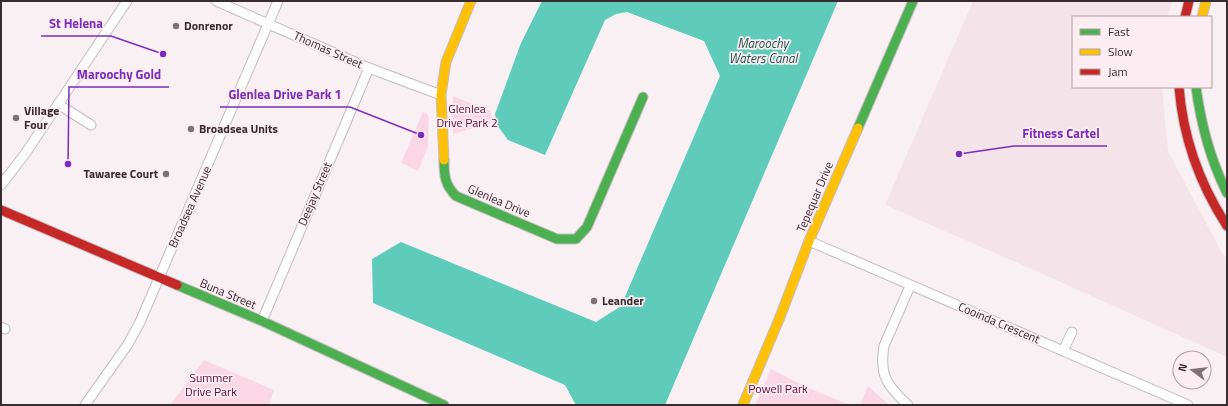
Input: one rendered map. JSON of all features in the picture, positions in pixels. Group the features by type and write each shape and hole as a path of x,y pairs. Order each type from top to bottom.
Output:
{"street":[{"path":"1,185 24,154 127,1"},
{"name":"Thomas Street","path":"216,1 369,68 441,95"},
{"name":"Broadsea Avenue","path":"86,405 128,344 140,322 270,24 278,1"},
{"name":"Glenlea Drive","path":"471,1 446,62 441,95 444,172 448,188 456,196 557,239 576,239 587,227 643,97"},
{"name":"Tepequar Drive","path":"743,405 780,317 809,241 913,1"},
{"path":"1185,16 1189,1"},
{"path":"1202,16 1206,1"},
{"name":"Deejay Street","path":"262,321 369,68"},
{"path":"1179,88 1185,131 1195,164 1213,204 1227,226"},
{"path":"1196,88 1204,137 1215,169 1227,193"},
{"path":"58,104 90,125"},
{"name":"Buna Street","path":"1,210 262,321 444,405"},
{"name":"Cooinda Crescent","path":"809,241 1188,405"},
{"path":"908,405 887,382 882,368 882,357 884,346 910,286"},
{"path":"1063,351 1072,332"}],"shaded area":[{"path":"973,1 1173,1 1167,16 1072,16 1072,88 1162,88 1168,151 1222,253 1227,258 1227,357 885,205"}],"green space":[{"name":"Glenlea Drive Park 2","path":"453,96 490,111 494,122 453,134"},
{"path":"423,112 426,113 429,118 428,147 418,171 401,163"},
{"name":"Summer Drive Park","path":"204,360 274,390 269,405 170,405"},
{"name":"Powell Park","path":"771,369 806,387 850,405 755,405"},
{"path":"868,386 889,405 860,405"}],"water":[{"name":"Maroochy Waters Canal","path":"542,1 838,1 665,405 576,405 565,385 373,303 372,259 401,242 596,322 621,306 720,76 704,41 627,12 616,14 605,20 545,155 508,140 497,125 495,114 521,43"}],"traffic: fast":[{"path":"858,128 913,1"},
{"path":"1196,88 1207,142 1227,193"},
{"path":"444,160 444,171 447,184 456,196 557,239 576,239 587,227 643,97"},
{"path":"177,285 262,321 444,405"}],"traffic: slow":[{"path":"444,160 441,95 446,62 471,1"},
{"path":"1202,16 1206,1"},
{"path":"743,405 780,317 809,241 858,128"}],"traffic: jam":[{"path":"1185,16 1189,1"},
{"path":"1179,88 1184,124 1194,160 1208,193 1227,226"},
{"path":"1,210 177,285"}],"place":[{"name":"Donrenor","path":"176,26"},
{"name":"St Helena","path":"163,54"},
{"name":"Village Four","path":"16,118"},
{"name":"Broadsea Units","path":"191,129"},
{"name":"Glenlea Drive Park 1","path":"421,135"},
{"name":"Fitness Cartel","path":"959,154"},
{"name":"Maroochy Gold","path":"68,164"},
{"name":"Tawaree Court","path":"166,174"},
{"name":"Leander","path":"594,301"}]}
